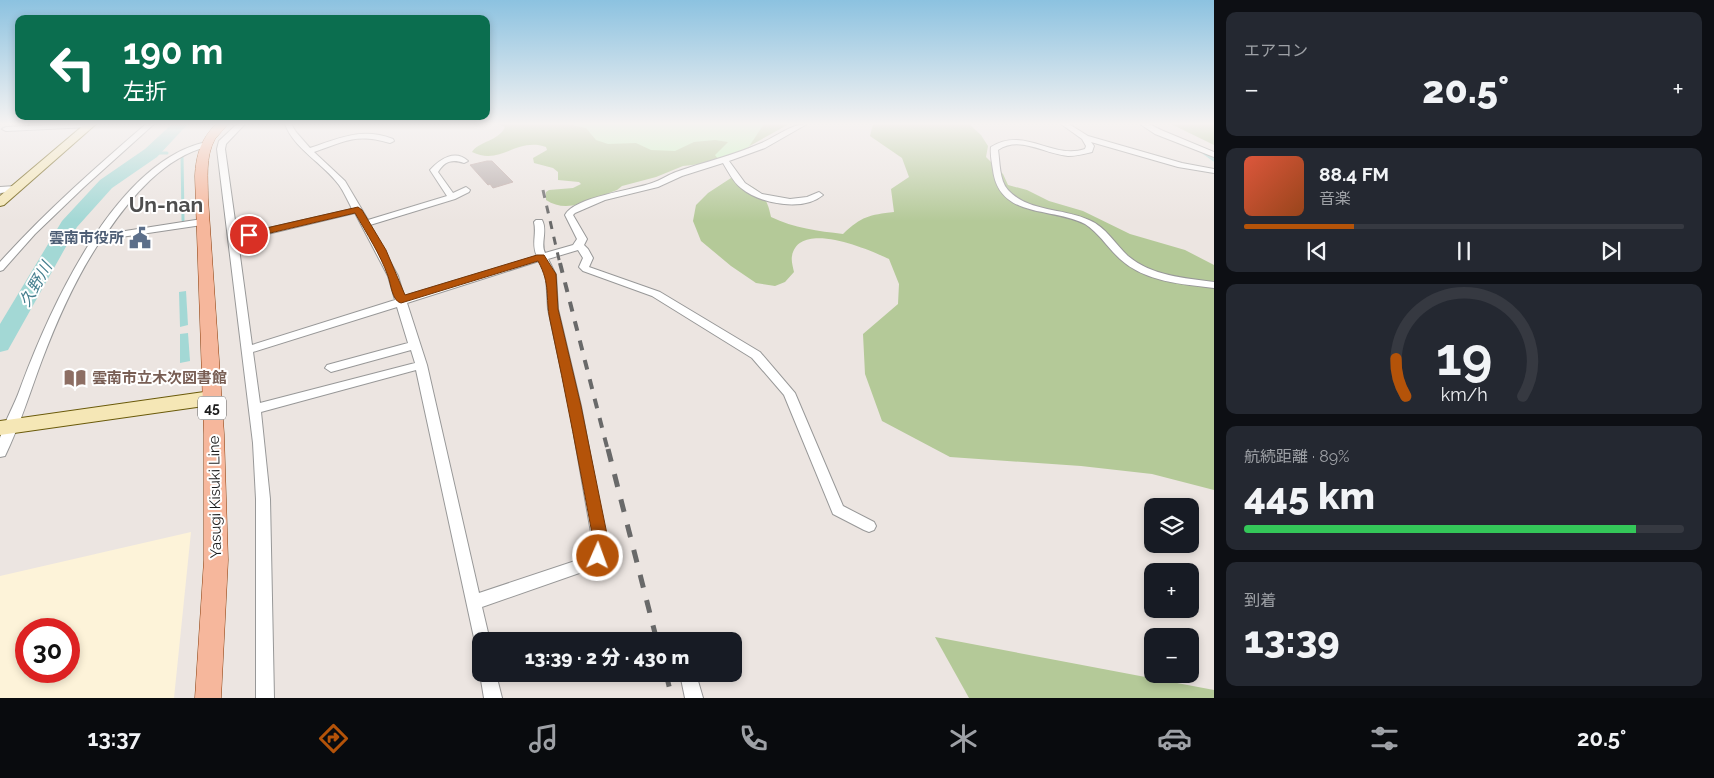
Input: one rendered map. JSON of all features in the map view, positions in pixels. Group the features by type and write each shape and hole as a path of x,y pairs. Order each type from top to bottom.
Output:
{"main road":[{"name":"Yasugi Kisuki Line","path":"203,157 202,222 214,434 216,560 208,698"}],"street":[{"path":"0,202 52,157"},
{"path":"0,268 32,232 113,157"},
{"path":"0,452 5,428 61,305 97,238 119,209 154,172 173,157"},
{"path":"222,157 256,409 263,499 265,698"},
{"path":"315,157 342,184 366,223 393,276 402,301 421,365 480,632"},
{"path":"452,197 434,170 453,157 458,157 464,161"},
{"path":"247,350 579,246 582,239 569,215 571,211 602,198 655,185 679,174 733,157"},
{"path":"995,157 1001,187 1007,194 1031,206 1092,225 1108,239 1124,258 1143,269 1170,278 1214,285"},
{"path":"1151,157 1181,165 1214,171"},
{"path":"724,160 746,188 772,200 799,202 819,195"},
{"path":"0,190 15,189"},
{"path":"366,223 452,197 466,190"},
{"path":"233,239 358,210"},
{"path":"97,238 202,222"},
{"path":"474,602 588,563 594,560 601,550 575,406 553,309 550,274 541,258 538,245 541,230 539,222"},
{"path":"579,246 585,251 588,258 585,265 586,270 656,294 756,355 789,394 838,510 870,526"},
{"path":"331,368 415,345"},
{"path":"256,409 421,365"},
{"path":"5,428 211,398"},
{"path":"490,682 493,698"},
{"path":"690,682 694,698"}],"shaded area":[{"path":"191,532 174,698 0,698 0,576"}],"green space":[{"path":"725,157 701,164 683,166 656,177 622,186 591,201 572,206 554,204 546,200 546,192 549,190 573,188 581,184 579,182 558,180 558,172 553,168 534,163 533,158"},
{"path":"900,157 986,157 1003,174 1008,185 1027,190 1049,201 1083,211 1130,234 1185,250 1214,265 1214,490 1152,474 1081,466 950,457 882,421 865,374 863,334 898,304 899,284 889,259 852,244 836,240 821,238 807,240 797,245 792,256 794,272 785,282 775,286 756,283 731,266 701,241 693,221 696,205 708,193 731,178 758,190 766,201 771,217 806,229 843,234 855,223 866,217 894,212 891,189 909,177"},
{"path":"935,637 1144,677 1144,683 1177,683 1214,690 1214,698 969,698"}],"water":[{"path":"186,291 188,325 180,327 179,292"},
{"path":"188,333 190,361 180,363 180,334"}],"building":[{"path":"492,161 513,182 493,188 490,184 488,185 470,165"}],"waterway":[{"name":"久野川","path":"0,344 69,225 106,184 146,157"},
{"path":"182,157 183,220"},
{"path":"1209,157 1214,160"}],"railway":[{"path":"543,190 560,264"},
{"path":"560,263 608,451"},
{"path":"608,449 655,632"},
{"path":"668,682 672,698"}],"place":[{"name":"雲南市役所","path":"140,238"},
{"name":"雲南市立木次図書館","path":"75,378"}],"district":[{"name":"Un-nan","path":"166,205"}],"route":[{"path":"249,235 358,210 381,250 401,300 541,258 550,274 552,284 553,309 575,406 601,544 598,556"}]}
